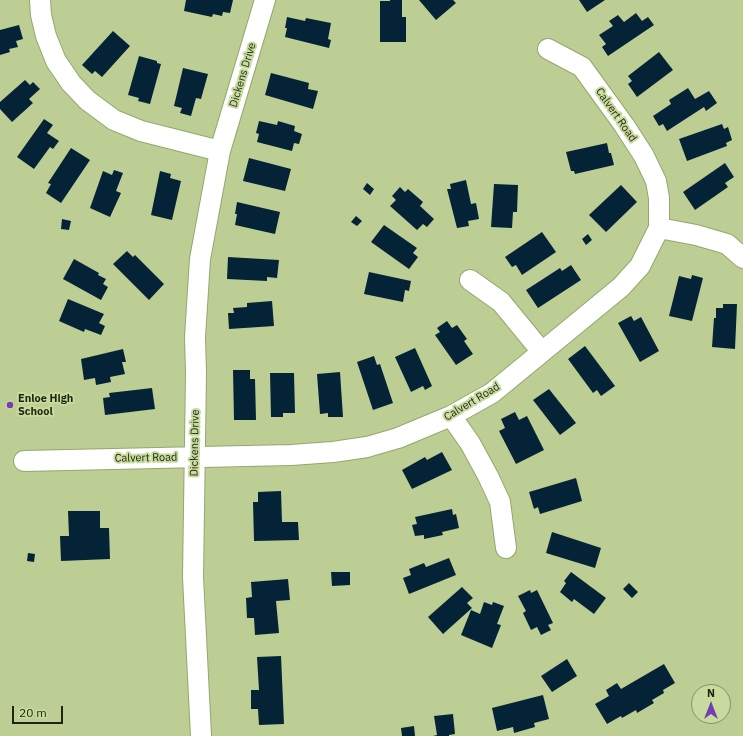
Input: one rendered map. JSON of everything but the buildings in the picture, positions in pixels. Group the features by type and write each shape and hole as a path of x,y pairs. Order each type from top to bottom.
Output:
{"street":[{"path":"40,0 41,15 46,36 56,61 71,83 86,100 114,120 142,131 220,151"},
{"name":"Dickens Drive","path":"201,736 192,577 196,373 195,337 200,259 220,151 265,0"},
{"name":"Calvert Road","path":"24,461 333,452 367,447 398,438 451,416 492,393 621,287 640,266 659,228 659,198 656,181 644,156 624,125 582,67 548,49"},
{"path":"659,228 696,235 728,244 743,258"},
{"path":"470,280 501,302 542,352"},
{"path":"451,416 470,443 500,502 506,548"}],"place":[{"name":"Enloe High School","path":"10,405"}]}
